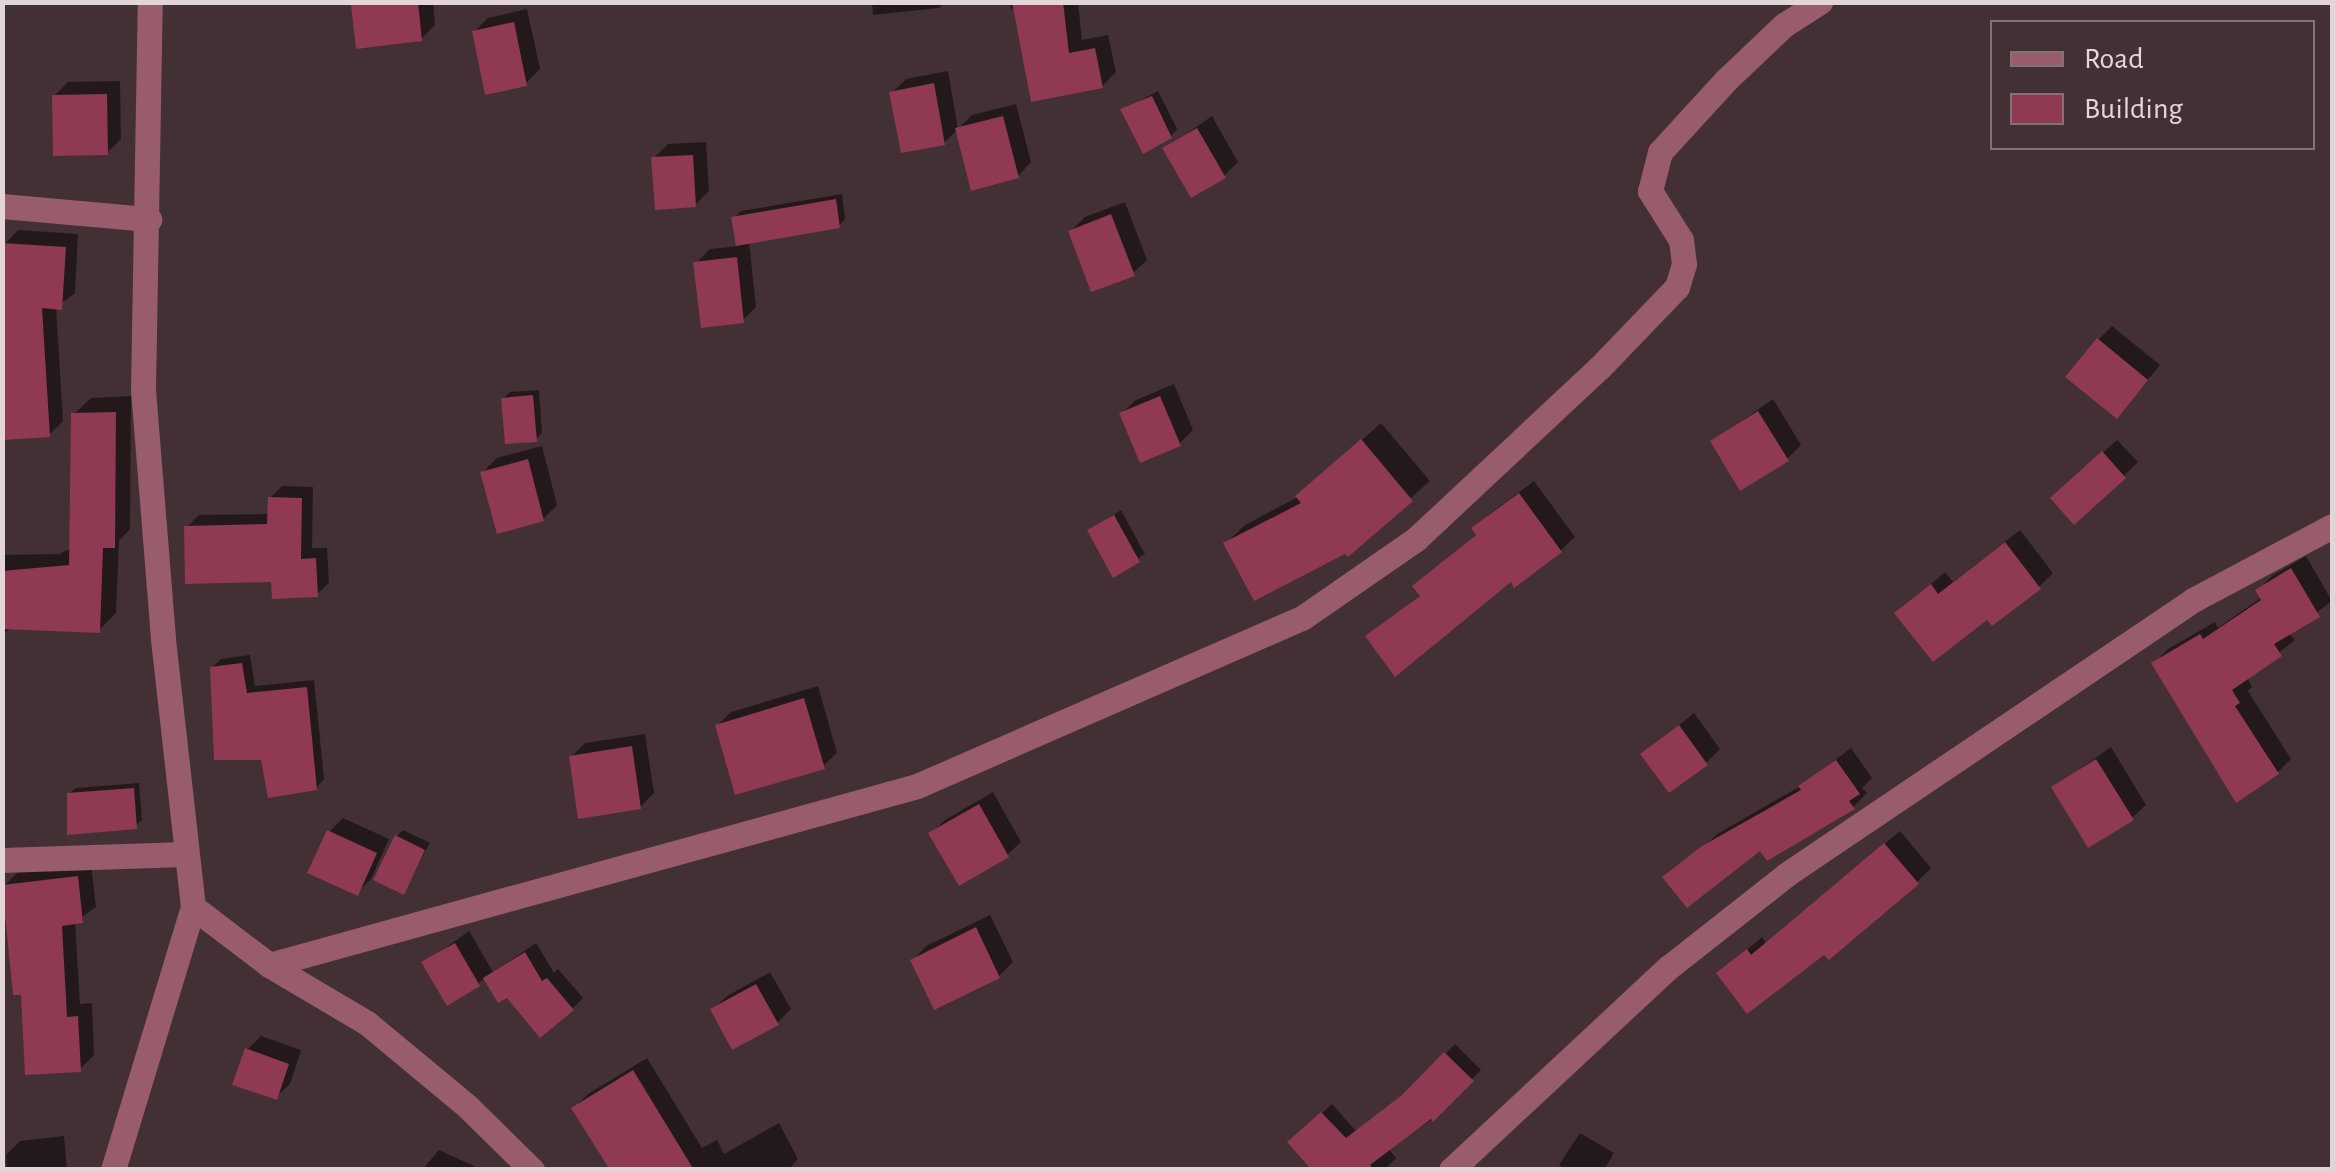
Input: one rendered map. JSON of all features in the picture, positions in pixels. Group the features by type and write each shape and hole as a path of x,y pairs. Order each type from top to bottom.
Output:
{"street":[{"path":"112,1170 194,907 185,854 143,390 150,2"},
{"path":"269,965 917,786 1302,618 1416,538 1600,367 1676,287 1684,264 1681,240 1650,190 1660,152 1769,39 1820,2"},
{"path":"2,206 148,219"},
{"path":"1451,1170 1669,968 1787,874 2193,600 2332,526"},
{"path":"2,860 185,854"},
{"path":"194,907 269,965 367,1023 468,1107 532,1170"}],"building":[{"path":"418,2 422,41 356,49 351,5"},
{"path":"1012,2 1063,2 1069,53 1095,48 1103,88 1031,102"},
{"path":"514,22 527,86 485,95 472,31"},
{"path":"934,83 945,145 901,153 889,92"},
{"path":"107,94 108,155 53,156 52,95"},
{"path":"1152,96 1172,138 1143,154 1120,109"},
{"path":"1003,116 1019,178 971,191 955,128"},
{"path":"1197,128 1226,178 1191,198 1162,148"},
{"path":"693,155 696,207 655,210 651,157"},
{"path":"836,199 840,228 736,246 731,217"},
{"path":"1111,214 1135,276 1091,292 1068,231"},
{"path":"2,243 66,247 62,310 42,308 50,437 2,440"},
{"path":"737,257 744,323 701,328 693,262"},
{"path":"2097,338 2148,380 2117,419 2065,377"},
{"path":"533,395 537,442 505,444 501,398"},
{"path":"1160,396 1181,446 1140,463 1119,413"},
{"path":"1758,411 1789,461 1740,491 1710,441"},
{"path":"116,412 115,548 103,548 100,633 2,629 2,571 69,565 71,413"},
{"path":"1361,439 1413,501 1348,557 1345,554 1254,601 1223,543 1301,503 1295,496"},
{"path":"2102,451 2126,478 2074,525 2050,498"},
{"path":"528,459 544,521 497,534 480,472"},
{"path":"1519,493 1562,552 1514,588 1511,582 1395,677 1365,636 1420,596 1412,586 1476,535 1471,528"},
{"path":"268,497 302,498 301,559 316,558 318,597 272,599 271,582 185,584 184,526 267,524"},
{"path":"1114,515 1140,562 1113,578 1087,530"},
{"path":"2005,542 2041,589 1992,626 1987,620 1933,662 1894,613 1931,584 1938,594"},
{"path":"2291,568 2320,617 2274,644 2282,656 2232,690 2240,703 2235,706 2279,774 2236,803 2151,663 2200,634 2203,639 2261,600 2255,590"},
{"path":"242,663 247,693 307,687 317,790 268,798 261,760 214,760 210,667"},
{"path":"804,698 825,769 735,795 715,725"},
{"path":"1679,725 1708,765 1669,793 1640,754"},
{"path":"632,746 641,809 578,819 569,756"},
{"path":"2096,759 2134,820 2088,848 2051,787"},
{"path":"1836,760 1860,794 1849,801 1855,809 1767,861 1760,851 1687,908 1662,877 1702,846 1801,790 1798,786"},
{"path":"134,788 137,829 67,835 67,793"},
{"path":"979,804 1009,857 959,886 928,833"},
{"path":"327,830 377,853 358,896 307,873"},
{"path":"395,835 425,850 404,895 373,880"},
{"path":"1884,843 1919,884 1829,960 1824,955 1747,1014 1716,973 1747,949 1751,955"},
{"path":"78,876 83,923 62,926 67,1017 78,1016 81,1072 25,1075 21,995 13,995 2,885"},
{"path":"976,927 1000,978 934,1010 910,960"},
{"path":"455,943 480,986 447,1006 421,962"},
{"path":"525,952 542,981 547,978 574,1010 540,1038 507,998 498,1003 483,978"},
{"path":"756,984 779,1025 732,1050 710,1009"},
{"path":"245,1048 289,1064 277,1100 232,1085"},
{"path":"1444,1052 1474,1081 1433,1122 1431,1119 1370,1165 1374,1170 1306,1170 1309,1167 1287,1142 1321,1112 1346,1138 1402,1095"},
{"path":"633,1070 694,1170 610,1170 571,1108"}]}
